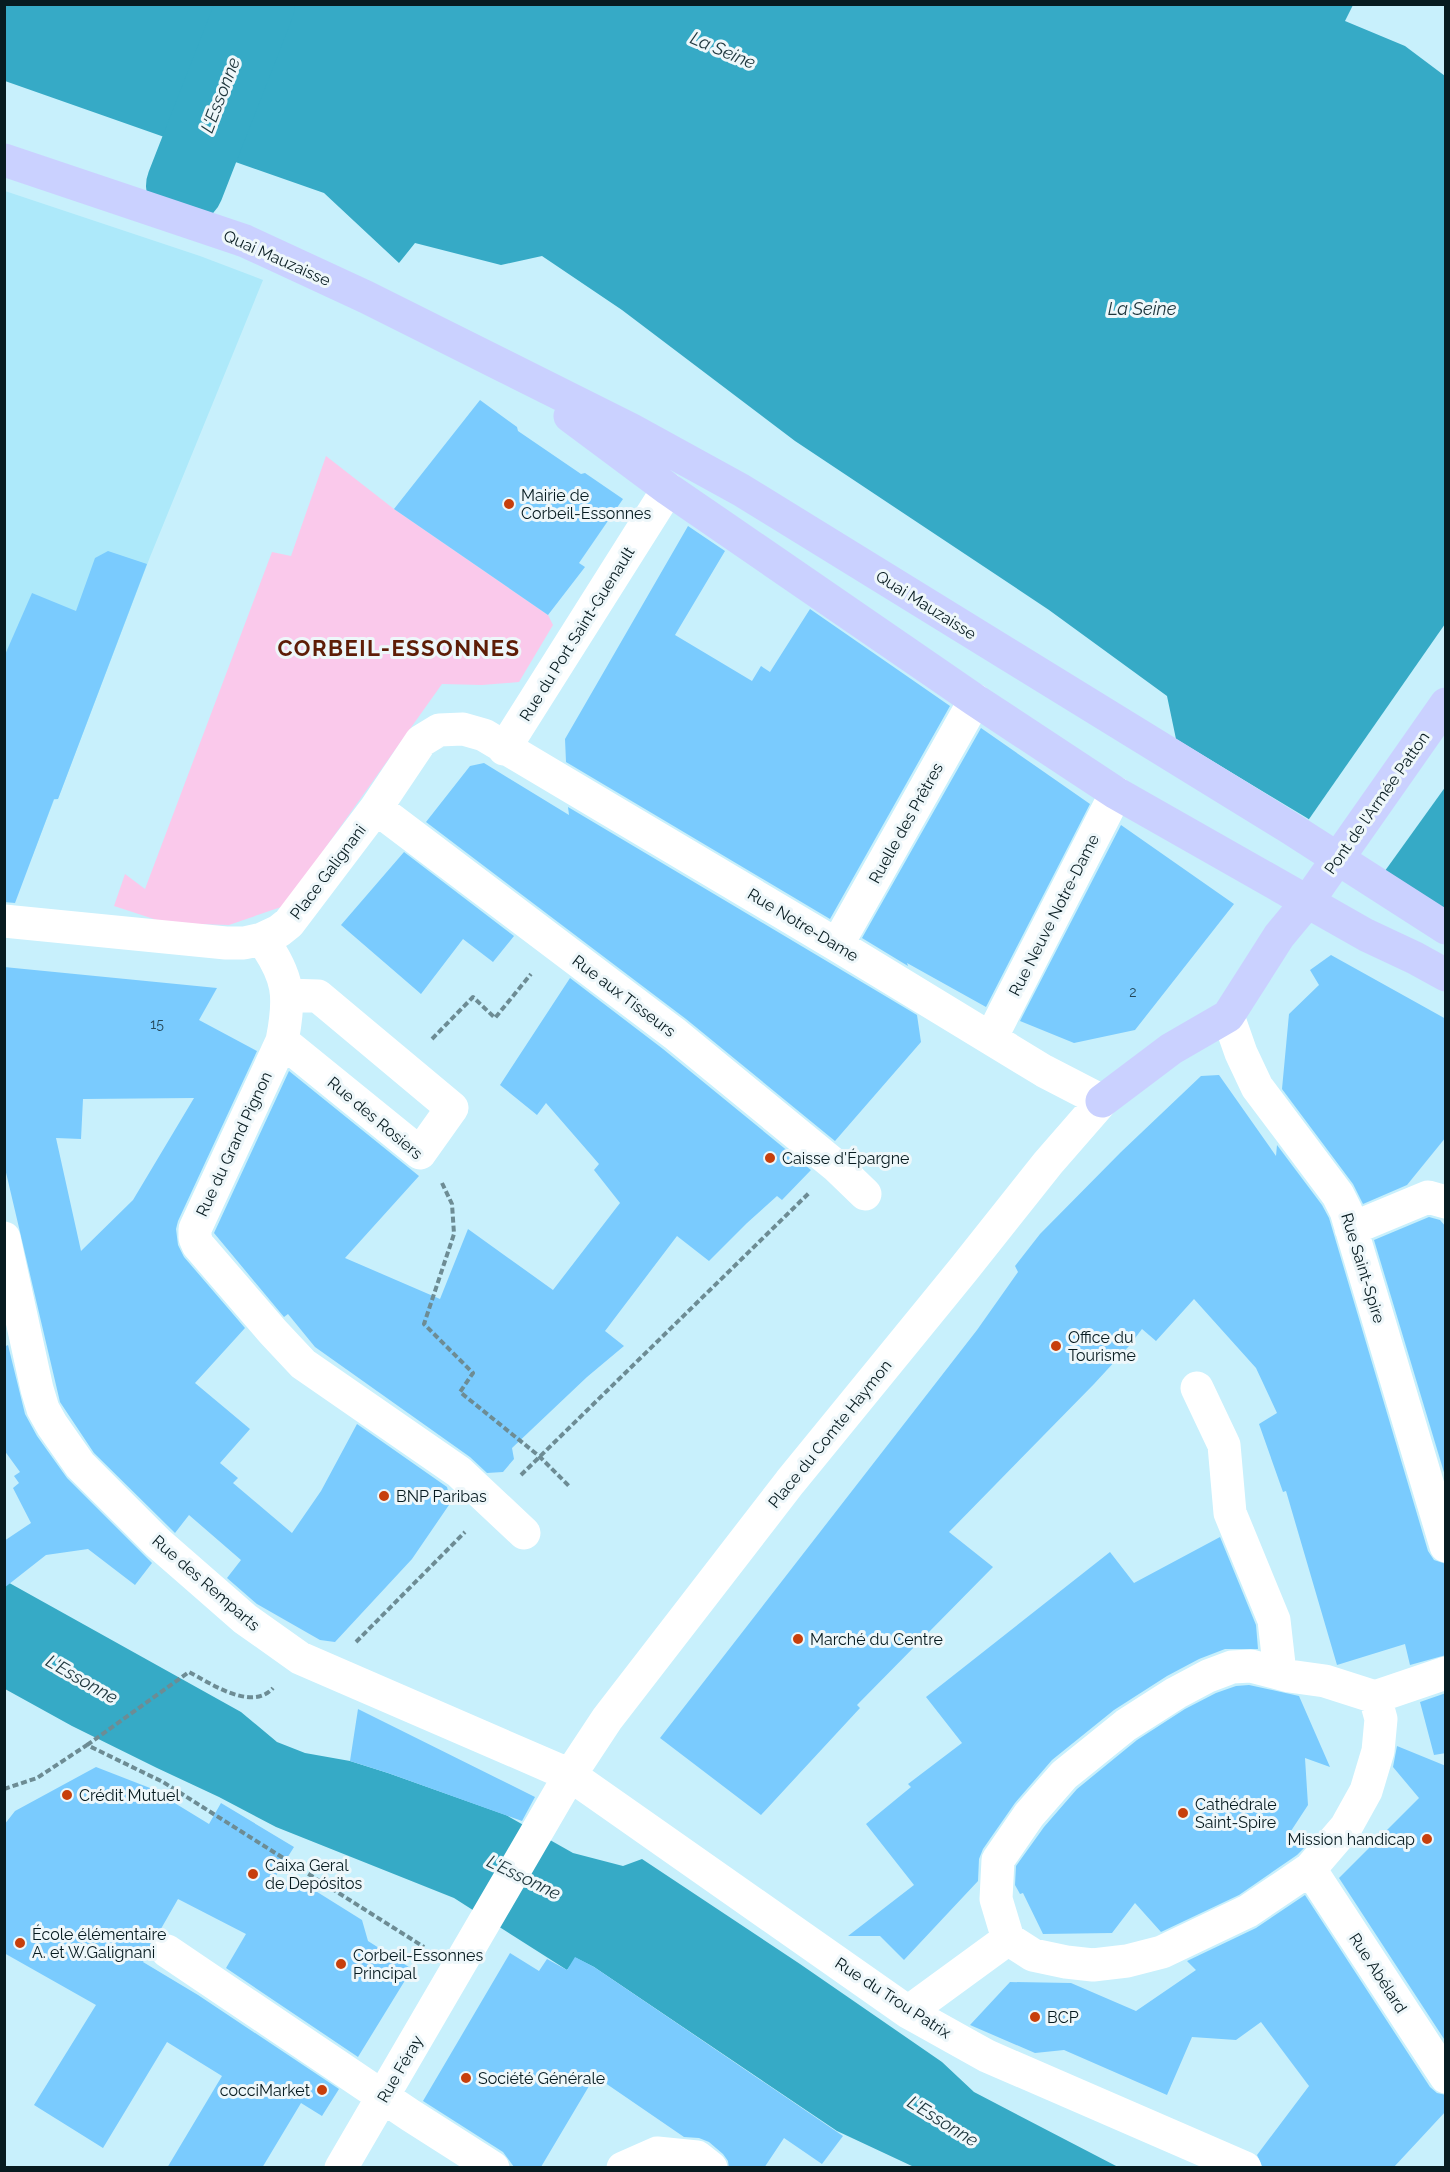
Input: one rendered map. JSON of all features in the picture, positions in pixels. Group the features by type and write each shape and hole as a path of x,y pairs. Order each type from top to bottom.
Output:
{"main road":[{"name":"Quai Mauzaisse","path":"4,160 245,241 366,297 630,429 741,490 1290,828 1446,928"},
{"name":"Quai Mauzaisse","path":"506,368 669,489 975,700 1116,793 1366,935 1446,975"},
{"name":"Pont de l'Armée Patton","path":"1228,1016 1279,936 1308,901 1446,704"},
{"path":"1102,1101 1172,1049 1228,1016"}],"street":[{"name":"Rue du Port Saint-Guenault","path":"504,749 669,489"},
{"name":"Ruelle des Prêtres","path":"837,945 975,700"},
{"name":"Place Galignani","path":"4,921 226,943 244,943 262,939 279,932 294,916 376,808 421,741 439,730 463,729 484,735 504,749"},
{"name":"Rue Notre-Dame","path":"504,749 837,945 1044,1071 1102,1101"},
{"name":"Rue Neuve Notre-Dame","path":"991,1038 1116,793"},
{"name":"Rue aux Tisseurs","path":"376,808 675,1034 836,1166 866,1194"},
{"name":"Rue du Grand Pignon","path":"262,939 278,962 284,978 287,1017 282,1041 195,1230 198,1245 303,1364 459,1472 524,1533"},
{"path":"287,995 318,996 452,1108 420,1153"},
{"name":"Rue Saint-Spire","path":"1228,1016 1241,1053 1257,1087 1338,1195 1346,1211 1446,1546"},
{"name":"Rue des Rosiers","path":"282,1041 420,1153"},
{"name":"Place du Comte Haymon","path":"458,1969 570,1775 607,1719 784,1489 1048,1163 1102,1101"},
{"path":"1352,1229 1428,1197 1446,1202"},
{"name":"Rue des Remparts","path":"4,1238 43,1409 63,1443 80,1465 158,1543 245,1619 314,1664 570,1775"},
{"path":"1197,1388 1224,1444 1230,1512 1274,1620 1280,1673"},
{"path":"1375,1697 1381,1719 1378,1751 1366,1791 1346,1827 1310,1869 1248,1911 1162,1952 1127,1961 1093,1965 1033,1955 1008,1939 996,1899 998,1860 1029,1815 1064,1775 1126,1725 1176,1693 1208,1676 1232,1667 1251,1666 1325,1681 1375,1697 1446,1673"},
{"name":"Rue du Trou Patrix","path":"570,1775 908,2012 987,2056 1245,2168"},
{"name":"Rue Abélard","path":"1310,1869 1446,2077"},
{"path":"908,2012 1008,1939"},
{"path":"167,1951 493,2168"},
{"name":"Rue Féray","path":"341,2168 458,1969"},
{"path":"623,2168 657,2153 697,2157 711,2168"}],"path":[{"path":"404,1067 473,997 495,1018 555,944"},
{"name":"Rue des Rosiers","path":"420,1153 441,1180 452,1204 454,1234 424,1324 473,1373 460,1392 539,1456 570,1487"},
{"path":"4,1789 36,1778 87,1745 189,1672 231,1695 254,1697 269,1692 314,1664 493,1503 836,1166"},
{"path":"87,1745 163,1782 458,1969"}],"shaded area":[{"path":"5,191 200,256 263,280 150,557 58,799 54,800 32,857 5,864"},
{"path":"326,456 394,509 548,615 553,625 519,682 482,685 442,684 284,906 229,925 166,923 114,906 125,874 145,889 272,552 291,556"}],"water":[{"name":"La Seine","path":"5,5 1353,5 1345,21 1405,46 1445,76 1445,914 1307,818 1176,739 1167,696 1049,610 795,441 622,310 542,256 501,265 415,243 399,263 324,193 5,81"},
{"path":"4,1580 241,1712 277,1742 305,1753 350,1761 388,1773 506,1815 573,1853 623,1866 642,1859 942,2062 974,2092 1118,2167 914,2167 837,2131 594,1967 576,1958 567,1970 454,1898 276,1827 72,1726 5,1689"}],"pier":[{"path":"1445,624 1446,786 1382,875 1307,822"}],"building":[{"name":"Mairie de Corbeil-Essonnes","path":"480,400 517,427 518,431 581,474 585,473 623,499 579,563 585,567 548,615 394,509"},
{"path":"688,526 725,551 675,635 752,681 761,666 770,672 810,609 950,706 830,919 566,762 565,739"},
{"path":"108,551 147,564 58,799 54,799 15,903 4,902 4,657 32,593 76,611 95,558"},
{"path":"981,728 1090,804 986,1007 907,963 908,966 862,938"},
{"path":"484,763 569,815 568,807 917,1015 921,1042 835,1141 686,1019 426,822 470,766"},
{"path":"1121,825 1234,904 1135,1030 1074,1043 1020,1021"},
{"path":"404,852 514,936 493,962 463,939 421,994 341,925"},
{"path":"1331,955 1446,1019 1446,1137 1407,1185 1363,1204 1353,1184 1282,1089 1289,1014 1319,985 1310,970"},
{"path":"4,967 217,988 199,1020 257,1051 176,1229 178,1245 184,1257 245,1328 195,1383 250,1429 220,1463 238,1478 233,1483 292,1533 321,1491 357,1424 447,1487 451,1502 412,1559 335,1642 320,1640 257,1604 227,1578 241,1560 189,1515 175,1533 94,1453 60,1402 4,1164","holes":["194,1098 133,1200 81,1251 56,1138 81,1139 83,1099"]},
{"path":"570,978 663,1049 811,1170 782,1200 777,1196 709,1261 677,1236 605,1331 624,1346 587,1377 512,1448 514,1459 503,1472 487,1473 470,1457 315,1347 288,1314 284,1317 214,1233 289,1071 419,1176 345,1258 440,1299 468,1229 553,1290 620,1203 594,1170 599,1164 546,1103 537,1115 500,1085"},
{"path":"1219,1075 1276,1156 1277,1145 1322,1205 1329,1218 1428,1551 1434,1560 1446,1564 1446,1655 1410,1665 1405,1644 1337,1665 1286,1491 1283,1492 1259,1424 1277,1413 1256,1368 1194,1299 1156,1341 1142,1329 1094,1384 949,1532 993,1567 857,1705 860,1708 761,1815 660,1738 977,1330 1018,1272 1015,1266 1040,1234 1201,1076"},
{"path":"1429,1217 1440,1220 1446,1227 1446,1479 1374,1240"},
{"path":"8,1345 25,1414 37,1436 67,1478 152,1563 135,1585 88,1549 46,1555 4,1588 4,1541 31,1523 13,1488 19,1483 14,1476 20,1472 4,1450 4,1347"},
{"path":"1220,1537 1256,1625 1258,1649 1225,1649 1199,1659 1167,1676 1114,1710 1052,1760 1015,1803 983,1849 979,1859 978,1881 904,1960 880,1936 848,1936 914,1885 866,1824 911,1787 908,1784 962,1743 926,1697 1110,1552 1134,1583"},
{"name":"Cathédrale Saint-Spire","path":"1249,1685 1299,1696 1330,1767 1305,1758 1308,1805 1291,1831 1304,1848 1239,1895 1161,1932 1135,1903 1112,1933 1043,1934 1023,1893 1020,1894 1015,1885 1016,1866 1044,1827 1077,1789 1137,1740 1185,1709 1216,1693 1236,1686"},
{"path":"1446,1693 1446,1753 1434,1755 1420,1702"},
{"path":"358,1709 535,1797 522,1821 350,1761"},
{"path":"1397,1746 1446,1766 1446,2042 1339,1878 1419,1798 1393,1767"},
{"path":"96,1767 150,1788 209,1824 221,1803 294,1847 272,1882 314,1890 362,1920 368,1941 412,1969 358,2057 226,1968 246,1934 178,1899 158,1934 151,1941 149,1952 143,1962 198,1995 339,2089 322,2116 301,2103 262,2168 167,2168 222,2076 167,2042 103,2148 34,2105 96,2005 4,1953 4,1825 15,1811"},
{"path":"1305,1895 1430,2087 1437,2093 1446,2095 1446,2111 1393,2168 1263,2168 1257,2155 1309,2086 1261,2022 1236,2040 1192,2037 1167,2095 1064,2050 1035,2053 970,2025 1010,1982 1071,1983 1136,2011 1196,1970 1187,1961 1256,1928"},
{"path":"510,1953 539,1971 547,1959 567,1970 575,1957 594,1967 843,2136 822,2164 784,2138 764,2168 729,2168 728,2161 723,2154 709,2142 699,2138 684,2137 595,2076 541,2167 514,2167 503,2152 423,2101"}],"waterway":[{"name":"L'Essonne","path":"185,186 256,4"}],"place":[{"name":"Mairie de Corbeil-Essonnes","path":"509,504"},
{"name":"Caisse d'Épargne","path":"770,1158"},
{"name":"Office du Tourisme","path":"1056,1346"},
{"name":"BNP Paribas","path":"384,1496"},
{"name":"Marché du Centre","path":"798,1639"},
{"name":"Crédit Mutuel","path":"67,1795"},
{"name":"Cathédrale Saint-Spire","path":"1183,1813"},
{"name":"Mission handicap","path":"1427,1839"},
{"name":"Caixa Geral de Depósitos","path":"253,1874"},
{"name":"École élémentaire A. et W.Galignani","path":"20,1943"},
{"name":"Corbeil-Essonnes Principal","path":"341,1964"},
{"name":"BCP","path":"1035,2017"},
{"name":"Société Générale","path":"466,2078"},
{"name":"cocciMarket","path":"322,2090"}],"district":[{"name":"CORBEIL-ESSONNES","path":"399,648"}]}
